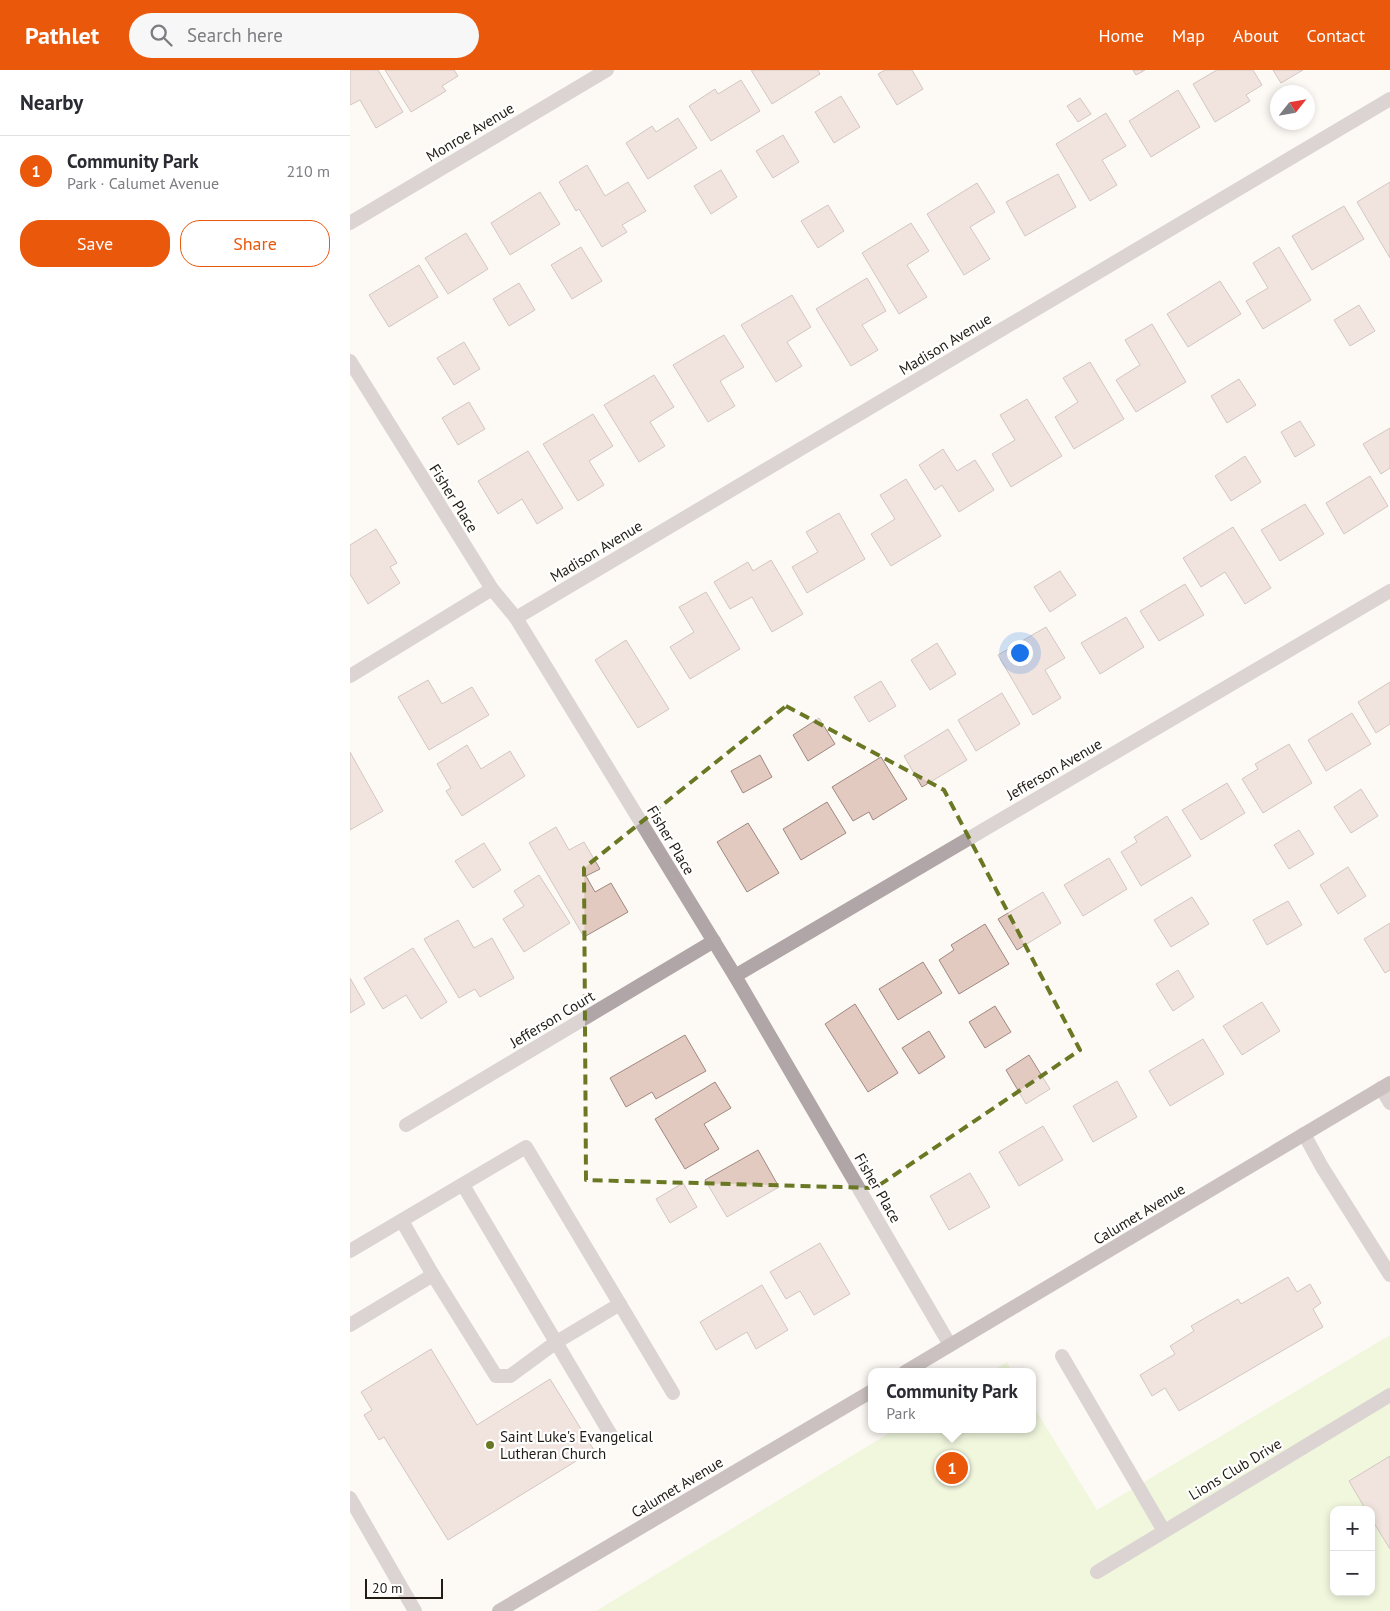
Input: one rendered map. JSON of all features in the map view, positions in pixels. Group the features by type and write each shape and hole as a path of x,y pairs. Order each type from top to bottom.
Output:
{"main road":[{"name":"Calumet Avenue","path":"911,1368 1386,1086"},
{"name":"Calumet Avenue","path":"499,1611 868,1393"}],"street":[{"name":"Monroe Avenue","path":"350,223 607,70"},
{"name":"Madison Avenue","path":"516,618 1390,99"},
{"name":"Fisher Place","path":"350,361 492,589 516,618 714,941 950,1345"},
{"path":"350,676 492,589"},
{"name":"Jefferson Avenue","path":"735,976 1390,591"},
{"name":"Jefferson Court","path":"406,1125 714,941"},
{"path":"1386,1086 1390,1103"},
{"path":"1304,1134 1322,1167 1390,1275"},
{"path":"350,1251 526,1147 673,1393"},
{"path":"462,1184 611,1435"},
{"path":"402,1221 496,1376 510,1376 555,1343 620,1304"},
{"path":"350,1325 433,1275"},
{"path":"1062,1356 1164,1531"},
{"name":"Lions Club Drive","path":"1096,1572 1390,1395"},
{"path":"350,1498 414,1611"}],"highlighted area":[{"path":"786,706 944,790 1080,1050 875,1188 586,1180 584,868"}],"green space":[{"path":"1390,1335 1390,1611 596,1611 889,1433 1036,1433 1036,1411 1097,1510"},
{"path":"1007,1362 1010,1368 997,1368"}],"building":[{"path":"350,70 378,70 403,112 376,128 360,100 350,105"},
{"path":"385,70 454,70 458,76 442,86 446,91 411,112"},
{"path":"751,70 818,70 820,74 772,104"},
{"path":"885,70 912,70 923,89 897,105 878,74"},
{"path":"1133,70 1145,70 1136,75"},
{"path":"1217,70 1253,70 1262,85 1246,95 1250,101 1215,122 1193,84"},
{"path":"1273,70 1303,70 1281,83"},
{"path":"741,80 760,111 711,141 689,106 715,89 718,94"},
{"path":"1178,90 1200,127 1151,157 1129,121"},
{"path":"841,96 860,127 834,143 815,112"},
{"path":"1080,98 1091,114 1078,122 1067,106"},
{"path":"1106,113 1126,146 1102,160 1117,185 1090,201 1056,144"},
{"path":"678,118 697,148 648,179 626,143 652,126 656,132"},
{"path":"783,135 799,162 773,178 756,151"},
{"path":"587,165 605,196 628,182 646,211 622,225 627,232 602,247 579,209 576,211 559,182"},
{"path":"721,170 737,197 711,214 694,186"},
{"path":"1058,174 1076,207 1025,236 1006,202"},
{"path":"1390,182 1390,258 1357,202"},
{"path":"977,183 995,212 970,227 990,259 964,275 927,214"},
{"path":"540,192 560,224 510,255 491,223"},
{"path":"828,205 844,231 818,248 801,221"},
{"path":"1344,206 1364,239 1312,270 1292,236"},
{"path":"911,223 929,251 907,265 927,297 899,314 862,253"},
{"path":"466,233 488,269 448,294 425,258"},
{"path":"581,247 602,281 572,299 551,265"},
{"path":"1279,247 1311,300 1263,329 1246,301 1268,288 1253,263"},
{"path":"419,265 438,297 389,327 369,295"},
{"path":"867,278 886,311 862,325 878,350 851,366 816,309"},
{"path":"1220,281 1241,314 1188,347 1167,314"},
{"path":"519,283 535,310 509,326 493,299"},
{"path":"792,295 811,327 787,342 802,366 776,382 741,325"},
{"path":"1359,305 1375,331 1350,346 1334,320"},
{"path":"1152,324 1186,382 1136,412 1116,380 1140,365 1125,340"},
{"path":"724,335 744,367 720,381 735,406 708,422 673,365"},
{"path":"464,342 480,369 454,385 437,358"},
{"path":"1090,362 1124,419 1074,449 1055,417 1078,402 1063,378"},
{"path":"654,375 674,407 650,422 665,446 639,462 604,405"},
{"path":"1239,379 1256,405 1227,423 1211,396"},
{"path":"1027,399 1062,456 1011,487 992,454 1015,440 1000,415"},
{"path":"469,402 485,429 458,445 442,418"},
{"path":"593,414 613,446 589,461 604,485 578,501 543,444"},
{"path":"1300,421 1315,445 1295,457 1281,432"},
{"path":"1390,428 1390,468 1381,474 1363,444"},
{"path":"943,449 957,471 975,460 994,490 959,512 942,485 935,490 919,465"},
{"path":"528,451 563,508 537,524 522,499 498,514 478,481"},
{"path":"1245,456 1261,482 1231,501 1215,476"},
{"path":"1370,476 1388,506 1344,534 1326,503"},
{"path":"906,479 941,536 891,566 871,534 895,519 880,495"},
{"path":"1305,504 1324,534 1280,561 1261,530"},
{"path":"839,513 865,559 807,593 792,567 818,552 806,532"},
{"path":"1233,527 1271,588 1245,604 1225,572 1201,587 1183,558"},
{"path":"376,529 397,563 390,567 400,583 368,604 350,574 350,545"},
{"path":"771,560 803,614 772,632 752,597 730,609 714,582 748,562 753,571"},
{"path":"1060,571 1076,595 1050,612 1034,587"},
{"path":"1185,584 1204,615 1159,641 1140,611"},
{"path":"706,592 740,649 690,679 670,647 694,632 679,607"},
{"path":"1126,617 1144,647 1100,674 1081,643"},
{"path":"1046,627 1065,658 1045,670 1061,698 1033,715 998,655"},
{"path":"626,640 669,709 638,728 595,660"},
{"path":"937,643 956,674 930,690 911,660"},
{"path":"428,680 442,704 472,687 489,715 429,750 398,697"},
{"path":"881,681 896,706 869,722 854,697"},
{"path":"1390,682 1390,724 1376,733 1358,702"},
{"path":"1002,693 1020,724 976,751 958,720"},
{"path":"1352,713 1371,744 1326,771 1308,740"},
{"path":"819,718 835,744 808,761 793,735"},
{"path":"948,729 967,760 922,787 904,756"},
{"path":"1289,744 1312,783 1263,813 1242,779 1258,769 1255,764"},
{"path":"467,745 481,769 510,751 525,776 462,816 446,791 451,788 437,764"},
{"path":"350,752 383,811 350,830"},
{"path":"760,755 772,777 743,793 731,771"},
{"path":"881,757 907,799 873,820 869,812 853,821 832,787"},
{"path":"1227,783 1245,813 1201,840 1182,810"},
{"path":"1361,789 1378,816 1351,833 1334,807"},
{"path":"827,802 846,833 801,860 783,829"},
{"path":"1167,816 1191,856 1141,886 1121,852 1137,842 1134,837"},
{"path":"748,823 779,873 747,892 717,842"},
{"path":"556,827 569,850 584,842 600,869 586,876 595,892 611,883 628,912 584,937 529,843"},
{"path":"1299,830 1314,854 1289,869 1274,845"},
{"path":"484,843 501,870 473,888 455,861"},
{"path":"1109,858 1127,889 1083,916 1064,885"},
{"path":"1348,867 1366,896 1338,914 1320,885"},
{"path":"539,875 570,923 524,952 503,919 524,906 514,891"},
{"path":"1043,892 1061,923 1017,950 998,919"},
{"path":"1192,897 1209,924 1171,947 1154,920"},
{"path":"1288,901 1302,925 1267,945 1253,920"},
{"path":"458,920 474,948 492,938 514,978 480,997 475,989 459,998 424,939"},
{"path":"1390,923 1390,970 1385,973 1364,939"},
{"path":"985,924 1009,964 959,994 939,960 954,950 951,945"},
{"path":"413,948 447,1002 421,1019 406,995 383,1009 364,978"},
{"path":"923,962 942,993 898,1020 879,989"},
{"path":"1178,970 1194,997 1173,1011 1156,984"},
{"path":"350,978 365,1004 350,1013"},
{"path":"1262,1002 1280,1031 1242,1055 1223,1026"},
{"path":"855,1004 898,1073 868,1092 825,1024"},
{"path":"995,1006 1011,1032 985,1048 969,1022"},
{"path":"929,1031 945,1057 919,1074 902,1048"},
{"path":"685,1035 706,1071 656,1099 652,1092 626,1107 610,1078"},
{"path":"1203,1039 1224,1074 1170,1106 1149,1071"},
{"path":"1029,1055 1050,1089 1026,1104 1006,1070"},
{"path":"1117,1081 1137,1117 1093,1142 1073,1106"},
{"path":"715,1082 731,1108 704,1124 719,1149 685,1169 655,1119"},
{"path":"1043,1126 1063,1160 1019,1186 999,1152"},
{"path":"758,1150 779,1187 727,1217 705,1180"},
{"path":"970,1173 990,1207 949,1230 930,1196"},
{"path":"683,1183 697,1207 670,1223 656,1199"},
{"path":"820,1243 850,1294 814,1315 800,1291 786,1299 770,1272"},
{"path":"1288,1277 1297,1292 1310,1284 1321,1303 1313,1309 1323,1327 1179,1411 1165,1388 1152,1396 1140,1375 1175,1354 1170,1346 1194,1331 1191,1326 1238,1299 1241,1304"},
{"path":"762,1285 788,1330 756,1349 747,1332 716,1350 700,1322"},
{"name":"Saint Luke's Evangelical Lutheran Church","path":"431,1349 477,1425 550,1379 594,1450 448,1540 384,1437 379,1440 364,1415 372,1410 361,1392"},
{"path":"1390,1456 1390,1549 1375,1525 1375,1506 1364,1506 1349,1481"}],"place":[{"name":"Saint Luke's Evangelical Lutheran Church","path":"490,1445"},
{"name":"Community Park","path":"952,1468"}]}
